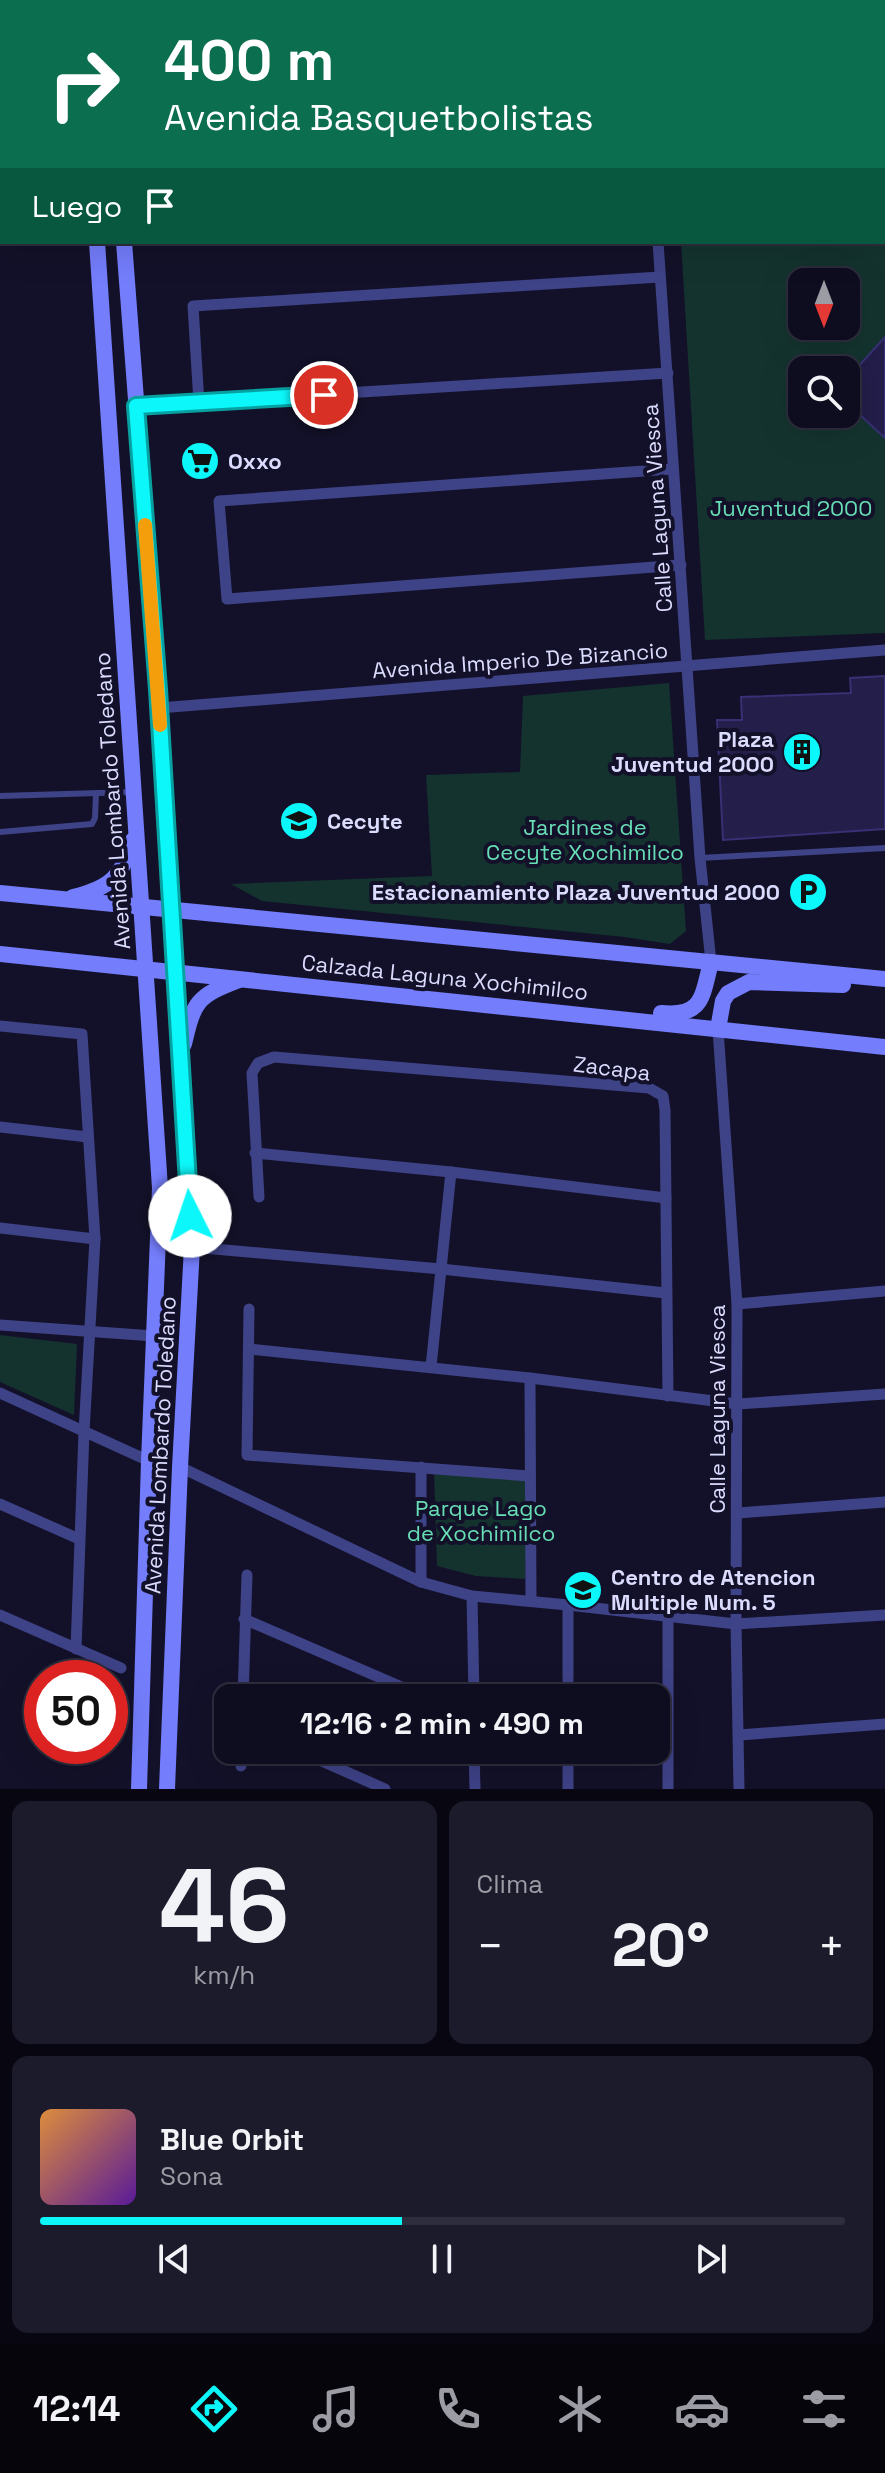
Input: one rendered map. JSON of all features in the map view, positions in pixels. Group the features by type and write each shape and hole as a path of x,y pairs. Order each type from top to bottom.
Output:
{"main road":[{"name":"Avenida Lombardo Toledano","path":"97,244 160,1188 139,1789"},
{"path":"105,244 112,257 125,262"},
{"name":"Avenida Lombardo Toledano","path":"124,244 159,708 192,1247 167,1789"},
{"path":"102,325 113,326 122,335 136,401"},
{"path":"62,900 93,892 106,886 119,874 136,831"},
{"name":"Calzada Laguna Xochimilco","path":"0,893 885,979"},
{"name":"Calzada Laguna Xochimilco","path":"0,954 885,1047"},
{"path":"489,1004 503,1000 528,1000 680,1015 695,1007 701,998 711,962"},
{"path":"180,1062 191,1015 198,1002 210,991 244,978"},
{"path":"718,1029 723,1001 728,993 749,982 885,986"},
{"path":"154,1336 185,1353"}],"street":[{"name":"Calle Laguna Viesca","path":"658,244 700,858 711,962"},
{"path":"199,403 193,306 660,277"},
{"path":"136,401 199,403 668,373"},
{"path":"673,469 219,501 227,599 681,565"},
{"name":"Avenida Imperio De Bizancio","path":"159,708 885,650"},
{"path":"0,1026 82,1034 95,1239 76,1649"},
{"name":"Calle Laguna Viesca","path":"718,1029 737,1304 739,1789"},
{"name":"Zacapa","path":"255,1153 252,1073 258,1063 274,1057 649,1088 663,1096 668,1396"},
{"path":"0,1127 88,1137"},
{"path":"259,1197 255,1153 451,1172 666,1198"},
{"path":"431,1367 451,1172"},
{"path":"0,1228 95,1239"},
{"path":"192,1247 666,1293"},
{"path":"737,1304 885,1291"},
{"path":"249,1309 247,1455 529,1476"},
{"path":"0,1325 154,1336"},
{"path":"249,1349 530,1378 738,1404 885,1394"},
{"path":"530,1378 531,1601"},
{"path":"0,1393 149,1461"},
{"path":"180,1467 421,1582 472,1596 736,1624 885,1615"},
{"path":"421,1467 421,1582"},
{"path":"738,1513 885,1502"},
{"path":"0,1504 79,1539"},
{"path":"243,1684 247,1575"},
{"path":"472,1596 474,1684"},
{"path":"568,1605 568,1684"},
{"path":"0,1615 102,1660"},
{"path":"668,1616 668,1789"},
{"path":"244,1619 395,1684"},
{"path":"739,1735 885,1724"},
{"path":"329,1764 385,1789"},
{"path":"474,1764 475,1789"},
{"path":"568,1764 568,1789"}],"lane":[{"path":"0,796 133,792"},
{"path":"0,832 92,824 96,793"},
{"path":"700,858 885,848"}],"green space":[{"name":"Juventud 2000","path":"681,244 885,244 885,633 705,640"},
{"name":"Jardines de Cecyte Xochimilco","path":"669,683 686,931 670,944 262,901 231,884 432,876 426,775 520,772 523,696"},
{"path":"0,1335 77,1344 74,1415 0,1382"},
{"name":"Parque Lago de Xochimilco","path":"434,1468 529,1476 525,1579 476,1576 437,1566"}],"building":[{"path":"885,337 885,438 860,415 860,365"},
{"name":"Plaza Juventud 2000","path":"885,676 885,829 723,840 717,720 742,720 741,697 851,693 850,678"}],"slow traffic":[{"path":"145,525 160,725"}],"place":[{"name":"Oxxo","path":"200,461"},
{"name":"Plaza Juventud 2000","path":"802,752"},
{"name":"Cecyte","path":"299,821"},
{"name":"Estacionamiento Plaza Juventud 2000","path":"808,892"},
{"name":"Centro de Atencion Multiple Num. 5","path":"583,1590"}],"route":[{"path":"190,1216 158,689 136,406 324,395"}]}
